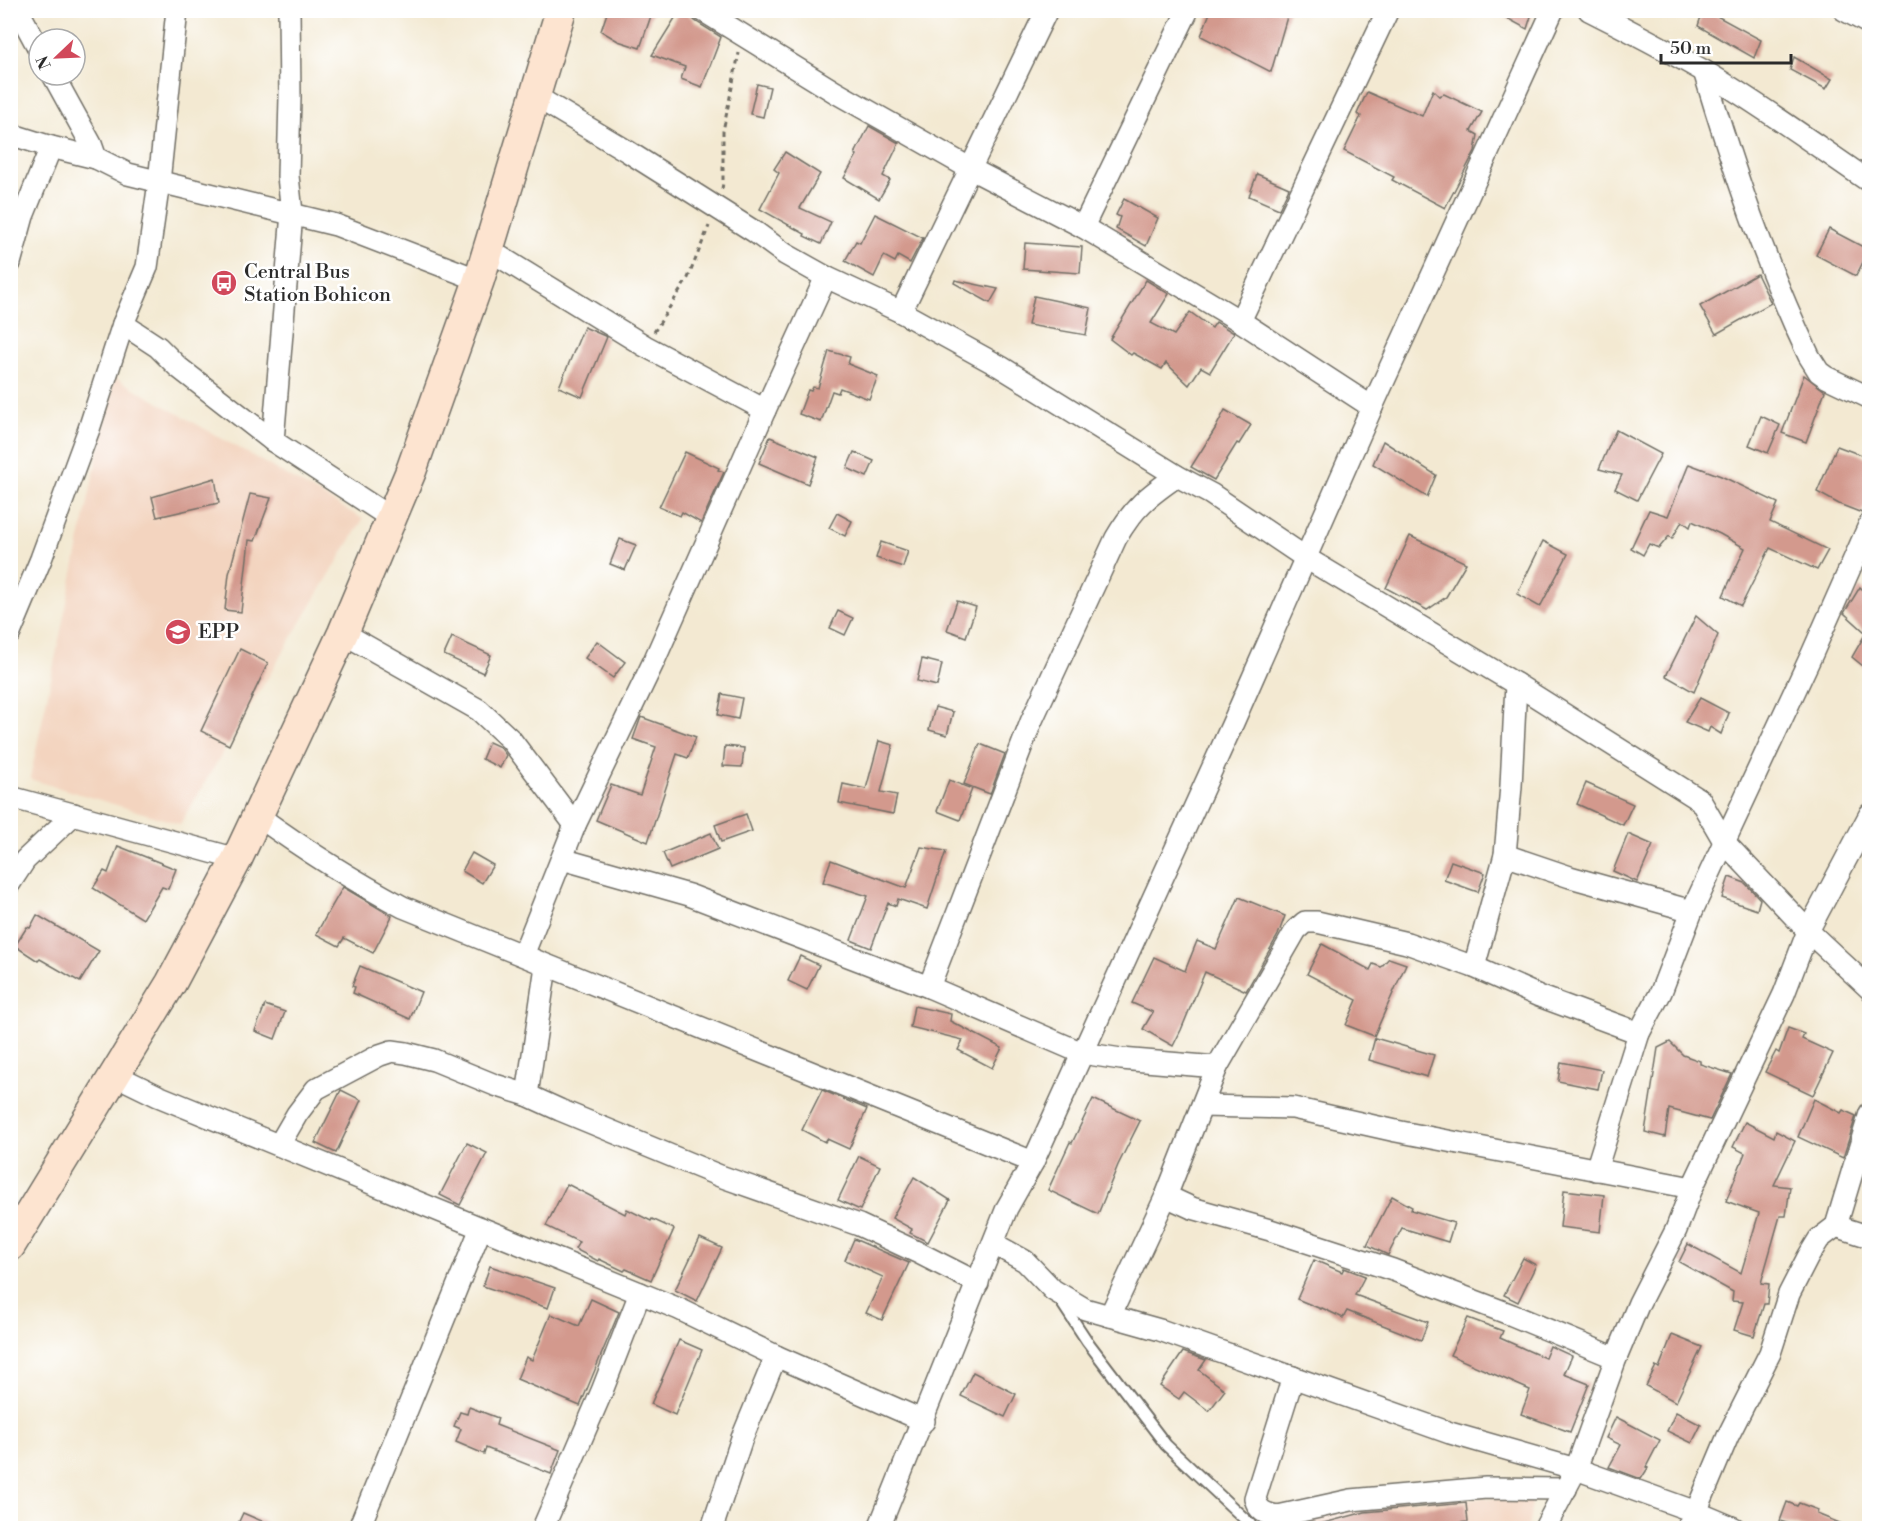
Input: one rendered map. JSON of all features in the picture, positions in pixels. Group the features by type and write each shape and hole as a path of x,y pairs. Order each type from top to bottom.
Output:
{"main road":[{"path":"10,1246 171,983 237,859 343,633 411,471 489,250 561,10"}],"street":[{"path":"18,10 27,27"},
{"path":"10,633 41,559 85,440 123,324 147,267 159,182 177,10"},
{"path":"273,441 292,213 288,176 289,10"},
{"path":"702,10 835,92 971,169 1083,227 1239,321 1372,407"},
{"path":"901,312 1047,10"},
{"path":"1083,227 1188,10"},
{"path":"1239,321 1388,10"},
{"path":"879,1528 924,1421 1007,1208 1033,1162 1553,10"},
{"path":"1589,10 1704,71 1869,182"},
{"path":"1704,71 1733,166 1760,242 1809,356 1819,372 1826,377 1869,398"},
{"path":"60,87 91,144 96,158"},
{"path":"535,96 755,232 784,254 826,277 901,312 1000,367 1177,476 1211,494 1306,558 1516,684 1700,800 1725,843 1808,931 1869,989"},
{"path":"10,134 96,158 128,174 336,225 478,280"},
{"path":"10,263 23,216 51,147"},
{"path":"489,250 645,346 765,411"},
{"path":"523,955 575,825 654,661 826,277"},
{"path":"123,324 158,347 178,367 273,441 390,518"},
{"path":"929,987 1032,722 1116,538 1129,516 1147,497 1177,476"},
{"path":"1596,1170 1638,1033 1661,992 1692,911 1725,843 1869,522"},
{"path":"343,633 478,710 511,740 575,825"},
{"path":"1474,967 1505,855 1516,684"},
{"path":"10,796 237,859"},
{"path":"10,883 25,860 74,814"},
{"path":"1545,1528 1576,1469 1616,1358 1639,1303 1676,1230 1692,1188 1784,994 1808,931 1869,814"},
{"path":"258,816 307,852 359,884 403,907 546,966 639,1000 804,1070 1033,1162"},
{"path":"1505,855 1570,877 1692,911"},
{"path":"562,859 689,895 929,987 1082,1053 1131,1060 1217,1067"},
{"path":"1110,1316 1166,1196 1217,1067 1296,930 1305,922 1317,922 1407,943 1474,967 1539,996 1638,1033"},
{"path":"526,1095 546,966"},
{"path":"279,1145 297,1114 316,1089 392,1051 434,1060 526,1095 720,1176 859,1226 978,1283"},
{"path":"115,1075 158,1096 679,1309 776,1356 924,1421"},
{"path":"1202,1106 1293,1108 1395,1131 1692,1188"},
{"path":"1692,1520 1728,1436 1770,1353 1789,1294 1819,1239 1836,1226 1869,1113"},
{"path":"1166,1196 1202,1211 1270,1230 1393,1270 1512,1315 1616,1358"},
{"path":"1836,1226 1869,1237"},
{"path":"359,1528 481,1228"},
{"path":"994,1244 1025,1261 1053,1290 1085,1309 1160,1329 1450,1433 1576,1469 1692,1520 1734,1528"},
{"path":"543,1528 602,1391 640,1293"},
{"path":"712,1528 742,1438 776,1356"},
{"path":"1293,1377 1255,1498 1257,1506 1269,1515 1278,1516 1351,1500 1485,1488 1566,1489"}],"lane":[{"path":"1053,1290 1166,1445 1251,1526"},
{"path":"1251,1526 1255,1498"}],"shaded area":[{"name":"EPP","path":"114,377 363,519 180,824 30,779"},
{"path":"1533,1497 1528,1528 1261,1528 1262,1522 1373,1501"}],"building":[{"path":"608,10 653,10 640,48 618,41 601,31"},
{"path":"680,10 684,10 695,21 721,37 702,87 681,79 685,67 652,55"},
{"path":"1211,10 1289,10 1271,72 1201,36"},
{"path":"1492,10 1533,10 1527,29"},
{"path":"1703,10 1761,40 1754,58 1698,26"},
{"path":"1794,57 1832,79 1826,89 1790,70"},
{"path":"757,84 770,87 763,117 750,114"},
{"path":"1433,90 1439,96 1444,94 1482,112 1471,131 1478,135 1475,151 1445,208 1392,180 1394,177 1344,151 1361,116 1357,114 1367,92 1422,116"},
{"path":"869,126 899,143 883,176 890,180 879,199 844,178"},
{"path":"785,152 820,174 800,208 831,222 821,244 760,209 779,173 774,169"},
{"path":"1257,174 1289,188 1279,209 1249,196"},
{"path":"1124,199 1158,218 1146,246 1116,229 1120,217 1116,215"},
{"path":"875,214 923,238 910,263 898,256 895,262 884,256 874,277 845,261 856,241 860,243"},
{"path":"1829,229 1869,250 1856,276 1816,255"},
{"path":"1025,243 1082,247 1080,273 1023,269"},
{"path":"1757,274 1771,303 1716,334 1700,306"},
{"path":"955,280 998,289 990,303 954,283"},
{"path":"1146,280 1169,294 1151,323 1174,335 1190,312 1212,328 1216,322 1234,333 1210,372 1201,367 1189,385 1166,363 1162,369 1133,353 1131,355 1110,339"},
{"path":"1034,296 1091,308 1086,335 1028,325"},
{"path":"584,327 607,337 582,397 559,387"},
{"path":"829,351 850,357 848,364 878,376 869,399 840,388 838,393 832,391 821,422 799,414 808,390 811,391 813,387 818,388"},
{"path":"1804,375 1825,391 1806,442 1782,433"},
{"path":"1225,410 1251,425 1214,480 1191,467"},
{"path":"1761,416 1780,425 1768,453 1749,445"},
{"path":"1616,430 1661,454 1637,500 1615,489 1622,475 1599,469"},
{"path":"770,437 818,457 808,484 759,463"},
{"path":"1383,441 1436,475 1427,497 1373,464"},
{"path":"1837,446 1869,458 1869,497 1862,513 1817,492"},
{"path":"685,452 724,472 701,523 682,512 680,516 659,507"},
{"path":"854,452 874,461 867,477 847,468"},
{"path":"1689,464 1721,476 1778,503 1770,522 1828,550 1817,570 1770,548 1741,606 1723,596 1745,548 1720,534 1692,521 1690,527 1682,521 1672,539 1669,536 1659,548 1649,544 1643,555 1631,548 1649,510 1668,516"},
{"path":"215,478 219,503 157,517 152,497"},
{"path":"250,494 271,498 255,541 249,540 241,612 225,610 229,574"},
{"path":"837,513 852,521 845,536 829,528"},
{"path":"1410,536 1466,563 1446,597 1427,610 1386,588"},
{"path":"620,539 636,545 625,570 610,564"},
{"path":"1543,541 1568,554 1540,607 1517,594"},
{"path":"881,542 908,551 903,567 876,558"},
{"path":"1860,587 1869,596 1869,671 1852,657 1866,633 1844,613"},
{"path":"957,601 976,607 966,637 947,630"},
{"path":"838,611 853,618 845,635 830,628"},
{"path":"1696,616 1718,635 1694,692 1666,676"},
{"path":"452,637 491,655 483,673 444,655"},
{"path":"597,641 625,662 613,678 585,658"},
{"path":"240,649 268,663 229,745 201,731"},
{"path":"922,659 942,664 937,686 917,681"},
{"path":"722,694 742,698 738,719 718,715"},
{"path":"1700,698 1729,713 1721,734 1710,727 1708,732 1685,722"},
{"path":"935,707 953,712 947,735 929,730"},
{"path":"641,717 696,737 688,758 677,754 648,842 596,820 611,785 640,795 656,747 633,739"},
{"path":"879,741 893,745 881,792 897,795 893,814 839,803 843,784 866,789"},
{"path":"489,742 500,747 506,755 500,768 482,759"},
{"path":"980,744 1005,754 990,794 964,784"},
{"path":"725,746 744,748 742,767 723,766"},
{"path":"949,780 972,789 960,820 937,811"},
{"path":"1586,783 1633,804 1623,825 1577,804"},
{"path":"746,814 752,831 721,842 715,825"},
{"path":"711,833 718,849 670,869 663,853"},
{"path":"1628,834 1653,845 1637,882 1613,871"},
{"path":"118,846 176,869 168,889 162,887 143,919 93,888 104,871 108,873"},
{"path":"921,847 946,851 927,909 898,899 896,906 888,903 871,948 851,940 868,896 823,882 831,860 906,888"},
{"path":"472,853 493,865 482,883 462,871"},
{"path":"1451,861 1485,873 1478,892 1444,880"},
{"path":"1729,877 1745,883 1760,899 1757,910 1722,898"},
{"path":"343,887 392,916 373,953 344,938 339,946 316,934"},
{"path":"1239,897 1285,916 1278,935 1246,991 1205,972 1173,1046 1143,1029 1153,1012 1132,1003 1154,957 1185,971 1197,941 1216,949"},
{"path":"37,915 99,951 80,982 40,959 38,961 15,946 27,927 30,928"},
{"path":"1322,944 1370,970 1373,964 1381,967 1389,958 1406,964 1374,1036 1346,1025 1357,1000 1307,974"},
{"path":"800,956 819,965 807,990 788,981"},
{"path":"360,966 421,992 410,1019 353,993 355,987 352,986"},
{"path":"265,1005 285,1012 275,1039 255,1031"},
{"path":"914,1006 951,1014 950,1021 1002,1048 992,1068 958,1050 963,1040 910,1027"},
{"path":"1788,1028 1804,1034 1802,1039 1833,1053 1813,1095 1765,1072 1776,1051 1779,1053"},
{"path":"1375,1038 1434,1055 1427,1077 1369,1060"},
{"path":"1670,1042 1683,1055 1700,1061 1700,1064 1732,1074 1710,1120 1669,1109 1665,1137 1645,1132 1658,1048"},
{"path":"1561,1062 1602,1070 1598,1089 1558,1081"},
{"path":"341,1090 361,1100 336,1153 315,1143"},
{"path":"822,1090 867,1109 849,1149 827,1139 825,1142 802,1130"},
{"path":"1093,1099 1140,1121 1118,1165 1098,1214 1048,1190"},
{"path":"1814,1099 1841,1113 1843,1110 1856,1116 1843,1158 1798,1137"},
{"path":"1745,1122 1774,1137 1776,1131 1795,1141 1774,1185 1790,1187 1786,1216 1780,1216 1761,1283 1769,1284 1767,1304 1764,1304 1754,1336 1734,1330 1743,1302 1732,1301 1733,1292 1679,1262 1688,1244 1741,1273 1759,1213 1726,1201 1745,1153 1733,1147"},
{"path":"467,1143 487,1153 460,1205 440,1195"},
{"path":"859,1156 880,1166 860,1210 838,1200"},
{"path":"914,1177 950,1200 928,1242 910,1233 912,1229 892,1218"},
{"path":"567,1184 625,1214 627,1209 674,1229 651,1280 599,1259 598,1261 575,1249 579,1242 546,1226"},
{"path":"1564,1190 1604,1195 1600,1232 1560,1227"},
{"path":"1392,1196 1412,1207 1411,1210 1454,1223 1448,1242 1402,1228 1388,1255 1367,1245"},
{"path":"700,1238 722,1248 697,1301 675,1290"},
{"path":"854,1239 909,1263 882,1320 866,1313 883,1277 845,1260"},
{"path":"1523,1258 1536,1265 1518,1302 1504,1295"},
{"path":"1314,1260 1342,1272 1344,1268 1365,1276 1355,1295 1428,1322 1421,1340 1347,1311 1343,1318 1297,1299"},
{"path":"490,1266 555,1288 548,1308 483,1286"},
{"path":"591,1299 619,1312 580,1406 517,1379 526,1357 532,1360 551,1314 579,1326"},
{"path":"1468,1318 1503,1331 1500,1338 1545,1358 1550,1346 1572,1356 1564,1374 1589,1384 1570,1432 1521,1414 1530,1390 1450,1355"},
{"path":"1672,1335 1702,1347 1676,1402 1646,1386 1656,1366 1659,1368"},
{"path":"679,1340 702,1350 675,1415 651,1404"},
{"path":"1183,1352 1206,1360 1199,1370 1225,1390 1209,1411 1184,1392 1179,1399 1160,1386"},
{"path":"973,1372 1016,1394 1005,1417 961,1396"},
{"path":"469,1407 498,1418 496,1425 560,1450 551,1474 486,1448 484,1454 456,1442 461,1429 454,1426 460,1412 467,1414"},
{"path":"1676,1412 1701,1425 1692,1443 1667,1431"},
{"path":"1616,1417 1660,1440 1641,1479 1609,1467 1621,1445 1606,1438"},
{"path":"1787,1502 1797,1506 1799,1503 1818,1510 1817,1514 1852,1528 1802,1528 1780,1521"},
{"path":"1466,1503 1468,1522 1415,1527 1415,1524 1399,1528 1320,1528 1320,1524 1365,1512"},
{"path":"243,1513 278,1528 236,1528"}],"place":[{"name":"Central Bus Station Bohicon","path":"224,283"},
{"name":"EPP","path":"178,632"}]}
